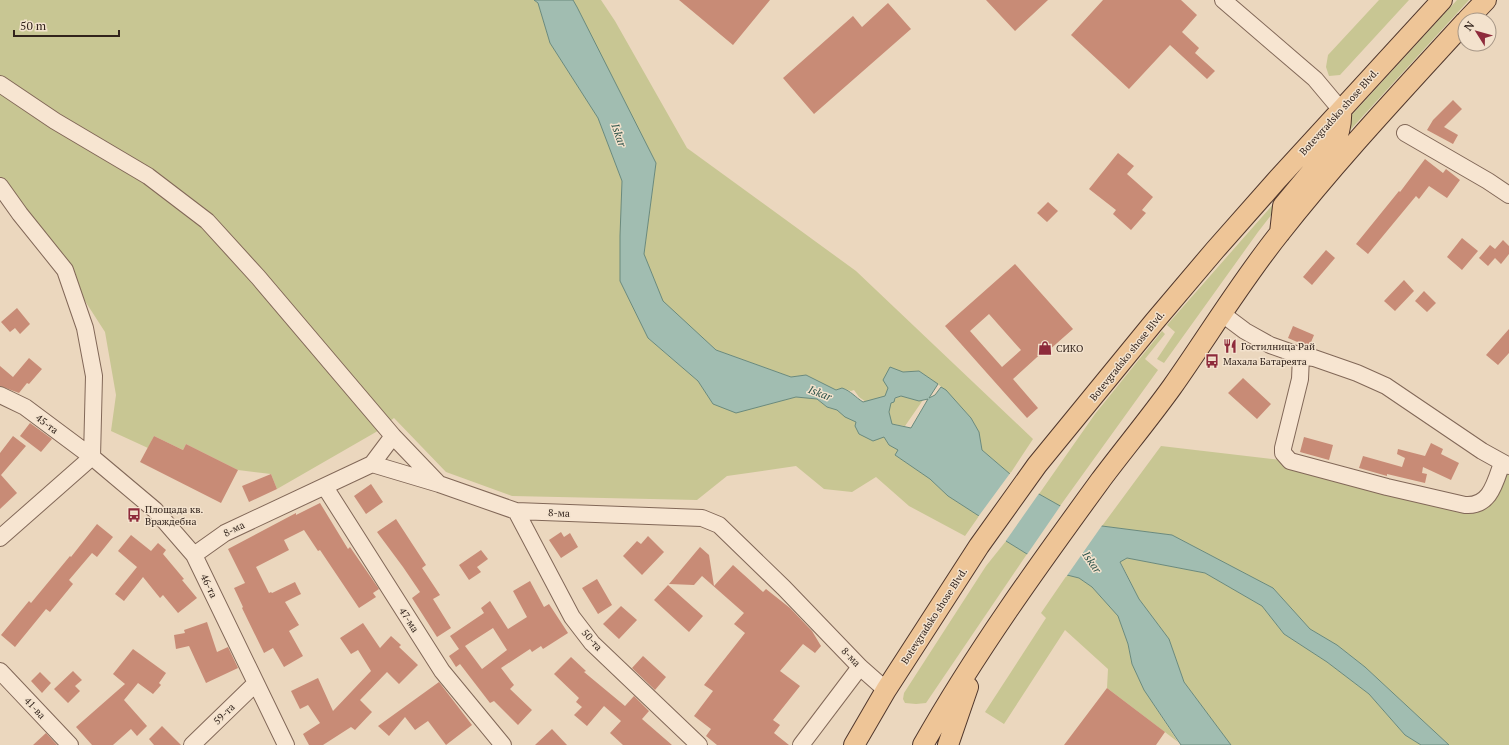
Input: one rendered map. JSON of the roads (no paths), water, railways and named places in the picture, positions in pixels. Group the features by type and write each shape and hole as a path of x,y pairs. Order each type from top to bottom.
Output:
{"main road":[{"name":"Botevgradsko shose Blvd.","path":"854,745 886,690 980,546 1037,465 1210,256 1442,0"},
{"path":"1475,12 1486,0"},
{"path":"923,745 978,655 1018,596 1101,480 1172,387 1221,313 1280,233 1331,172 1457,31"},
{"path":"1280,233 1283,206 1333,146 1338,137 1342,120 1341,110"},
{"path":"948,745 978,655"},
{"path":"841,745 886,690"}],"street":[{"path":"1223,0 1315,79 1341,110"},
{"path":"0,84 55,121 148,176 207,221 258,277 393,436 439,484"},
{"path":"1405,133 1488,181 1509,195"},
{"path":"0,186 20,214 65,270 85,328 94,376 92,457 0,538"},
{"path":"1221,313 1246,331 1270,344 1301,356 1314,358 1357,373 1386,386 1506,465 1490,494 1483,501 1474,506 1465,505 1387,487 1290,461 1283,453 1283,448 1300,379 1301,356"},
{"name":"45-та","path":"0,395 25,406 92,457"},
{"path":"372,464 393,436"},
{"name":"46-та","path":"92,457 155,510 194,555 286,745"},
{"name":"8-ма","path":"194,555 225,533 324,487 360,468 372,464 439,484 516,511 702,518 718,525 784,588 860,667 886,690"},
{"name":"47-ма","path":"324,487 442,671 504,745"},
{"name":"50-та","path":"516,511 572,617 592,643 699,745"},
{"path":"801,745 860,667"},
{"name":"41-ва","path":"0,671 70,745"},
{"name":"59-та","path":"192,745 256,683"}],"water":[{"name":"Iskar","path":"534,0 573,0 577,7 656,163 644,254 663,301 716,350 791,377 806,375 836,390 842,388 845,389 863,402 885,396 888,388 883,380 890,367 903,372 919,371 938,384 929,398 935,395 941,387 946,390 971,418 979,432 982,450 1010,474 1039,494 1071,512 1102,526 1172,535 1273,588 1310,629 1337,645 1365,667 1449,745 1421,745 1405,735 1369,694 1327,662 1284,634 1262,606 1205,573 1127,558 1120,562 1139,599 1169,639 1184,682 1231,745 1181,745 1144,690 1132,664 1128,644 1118,616 1092,587 1079,578 1067,575 1006,541 979,516 948,496 930,479 895,455 898,450 889,445 884,437 873,441 859,434 855,426 856,422 845,417 837,410 827,407 817,399 796,397 736,413 713,404 698,381 648,338 620,281 622,181 598,118 550,43 538,3","holes":["901,396 919,401 928,399 911,428 892,424 889,412 891,403 894,402 895,398"]}],"place":[{"name":"Гостилница Рай","path":"1230,346"},
{"name":"СИКО","path":"1045,348"},
{"name":"Махала Батареята","path":"1212,361"},
{"name":"Площада кв. Враждебна","path":"134,515"}]}
